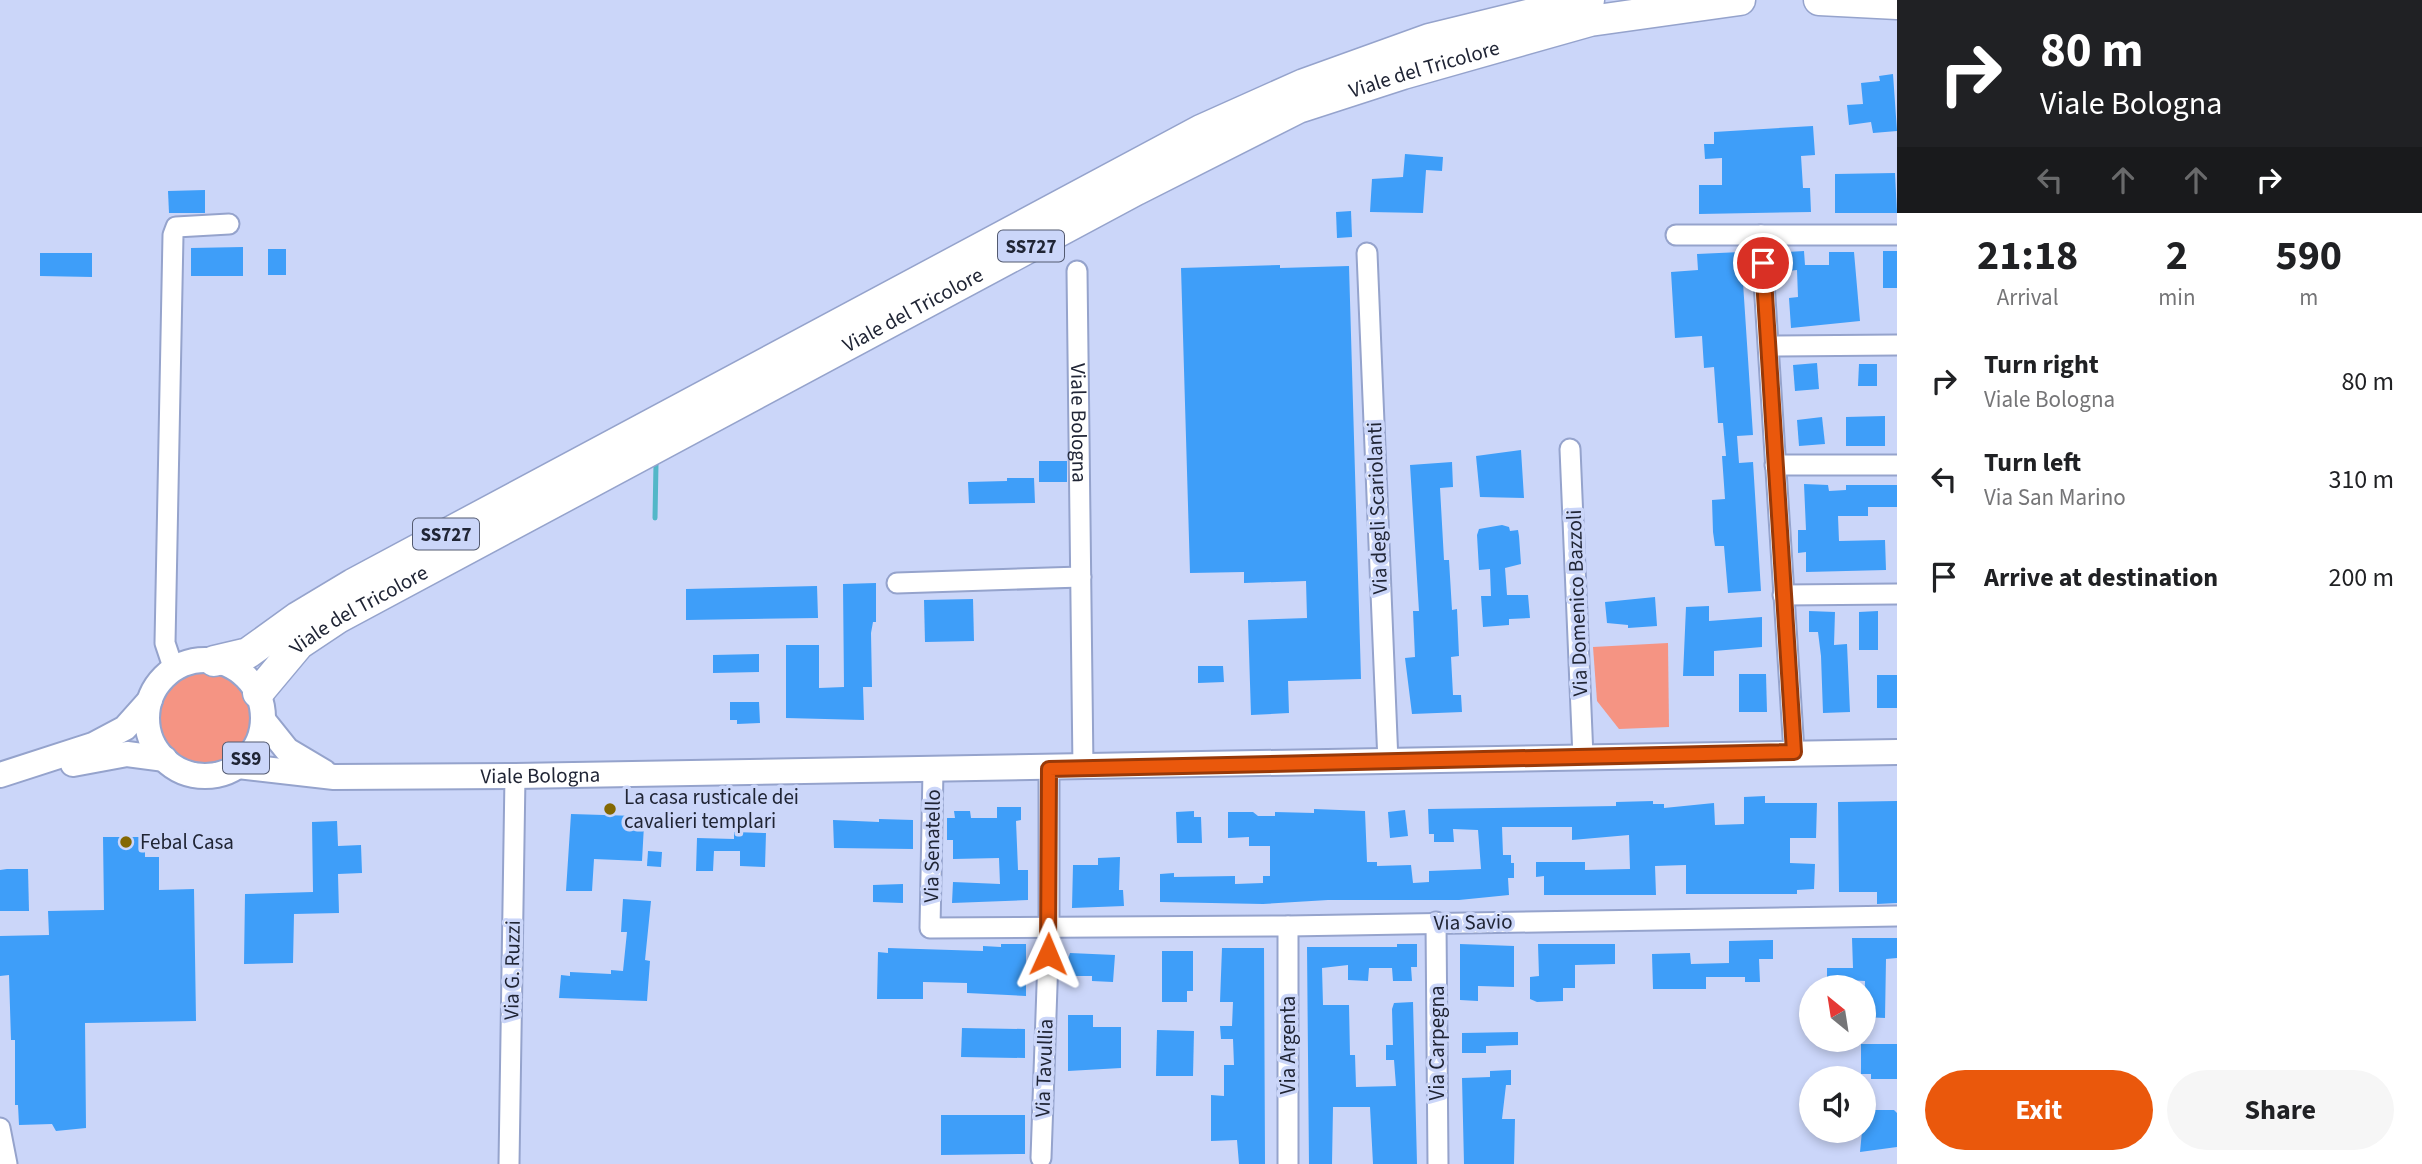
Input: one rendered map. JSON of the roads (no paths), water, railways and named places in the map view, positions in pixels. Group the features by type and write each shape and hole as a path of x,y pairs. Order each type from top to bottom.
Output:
{"highway":[{"name":"Viale del Tricolore","path":"215,661 248,653 298,617 353,584 1201,130 1304,83 1429,39 1589,0"},
{"name":"Viale del Tricolore","path":"261,707 299,644 338,618 1136,190 1298,108 1403,74 1590,21 1740,0"},
{"path":"1819,0 1897,4"}],"main road":[{"path":"0,776 93,745 125,727 150,700 164,678 186,663 215,661 240,672 261,707"},
{"path":"150,700 148,712 151,738 165,759"},
{"name":"SS9","path":"165,759 175,767 200,775 226,772 238,766 251,754 260,738 261,707"},
{"name":"Viale Bologna","path":"261,707 287,750 308,765 334,777"},
{"name":"Viale Bologna","path":"238,766 334,777 514,776 1049,769 1897,751"},
{"path":"0,776 127,754 165,759"}],"street":[{"path":"174,670 165,643 173,235 176,227 229,224"},
{"path":"1676,235 1897,235"},
{"path":"1761,235 1794,752"},
{"name":"Via degli Scariolanti","path":"1367,253 1388,762"},
{"name":"Viale Bologna","path":"1077,271 1083,768"},
{"path":"1769,346 1897,345"},
{"name":"Via Domenico Bazzoli","path":"1570,449 1583,757"},
{"path":"1775,465 1897,465"},
{"path":"897,583 1082,577"},
{"path":"1783,595 1897,594"},
{"name":"Via Tavullia","path":"1041,1158 1049,929 1049,769"},
{"name":"Via Senatello","path":"933,770 930,928 1049,929"},
{"name":"Via G. Ruzzi","path":"509,1164 514,776"},
{"name":"Via Savio","path":"1049,929 1897,916"},
{"name":"Via Carpegna","path":"1436,922 1438,1164"},
{"name":"Via Argenta","path":"1288,926 1288,1164"},
{"path":"0,1128 7,1164"}],"waterway":[{"path":"655,518 656,464"}],"place":[{"name":"La casa rusticale dei cavalieri templari","path":"610,809"},
{"name":"Febal Casa","path":"126,842"}]}
